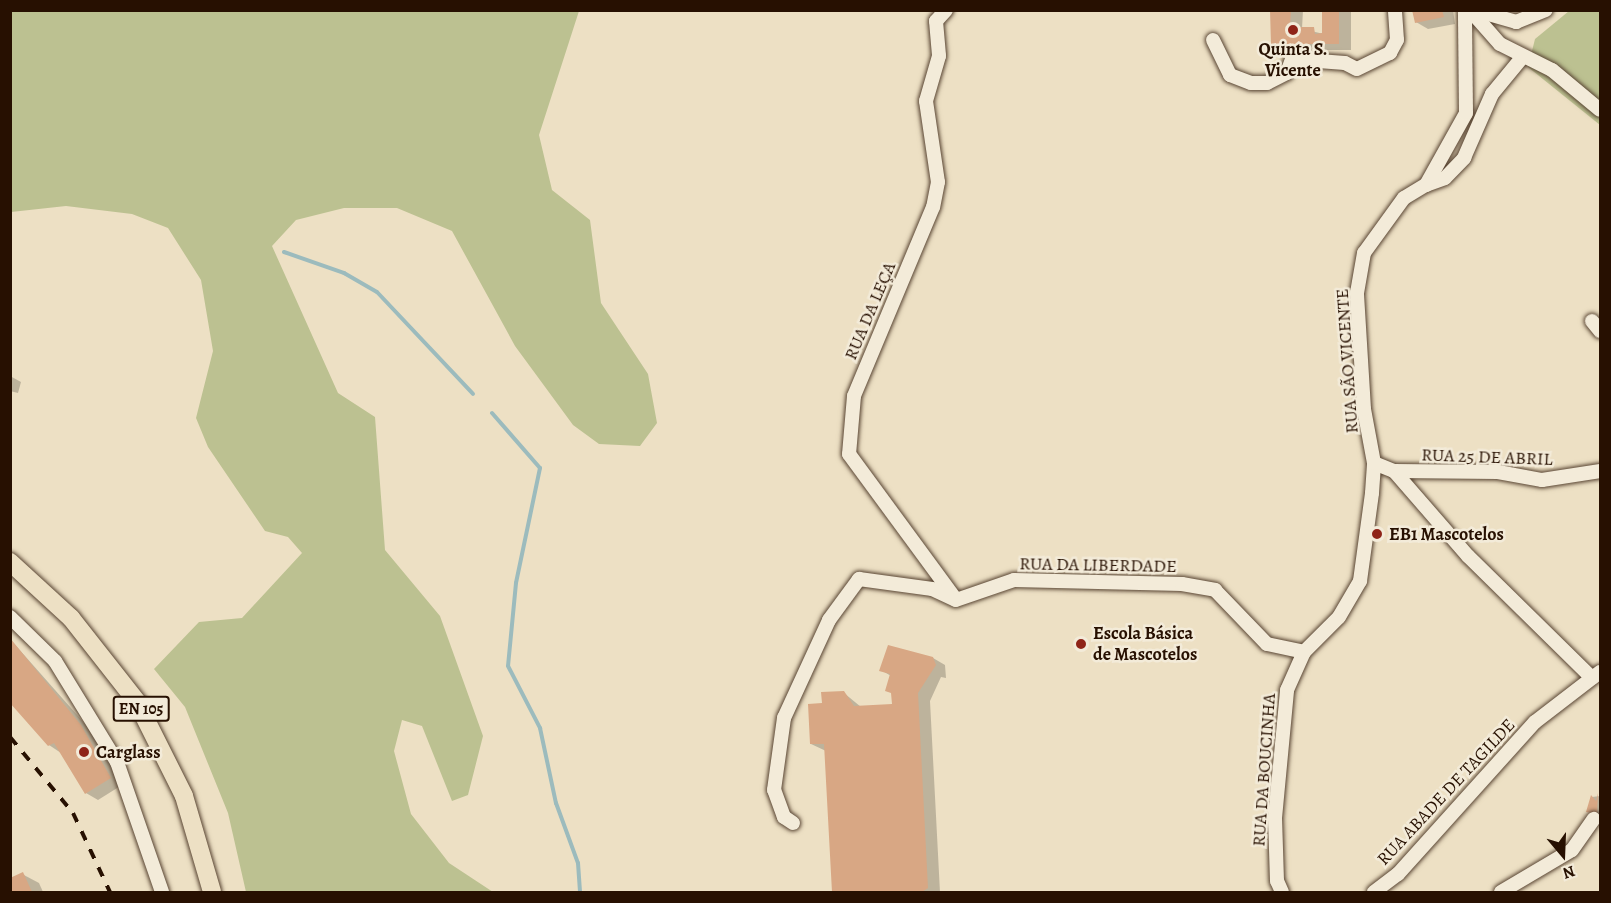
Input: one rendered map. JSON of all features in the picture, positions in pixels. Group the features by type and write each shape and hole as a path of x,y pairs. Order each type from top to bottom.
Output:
{"main road":[{"name":"EN 105","path":"10,562 70,618 137,702 184,796 212,892"}],"street":[{"name":"RUA DA LEÇA","path":"946,10 936,21 939,56 926,101 938,182 933,207 854,396 849,454 956,600"},
{"path":"1213,40 1230,75 1251,82 1267,83 1287,73 1292,59 1345,63 1357,69 1390,53 1396,40 1395,10"},
{"name":"RUA SÃO VICENTE","path":"1304,652 1339,617 1360,581 1374,463 1364,409 1357,293 1364,253 1404,198 1426,184 1466,113 1465,10"},
{"path":"1470,10 1521,59 1552,70 1600,110"},
{"path":"1476,10 1516,22 1546,10"},
{"path":"1426,184 1445,178 1464,158 1492,94 1521,59"},
{"name":"RUA 25 DE ABRIL","path":"1374,463 1394,471 1498,472 1542,480 1600,471"},
{"path":"1394,471 1468,556 1596,675"},
{"path":"793,823 784,817 774,790 784,718 798,678 819,649 847,590 859,579 932,589 956,600"},
{"name":"RUA DA LIBERDADE","path":"956,600 1014,580 1182,584 1215,590 1267,644 1304,652"},
{"path":"10,617 55,661 117,762 162,892"},
{"name":"RUA DA BOUCINHA","path":"1282,892 1277,881 1275,818 1287,690 1304,652"},
{"name":"RUA ABADE DE TAGILDE","path":"1374,892 1398,874 1527,730 1596,675"},
{"path":"1502,892 1572,850 1593,819"}],"green space":[{"path":"10,11 579,11 539,135 552,190 590,220 601,303 648,374 657,423 640,446 599,444 573,425 515,346 452,231 397,208 344,208 296,220 272,246 338,393 375,417 385,550 440,616 483,736 468,795 452,801 422,726 402,720 394,751 411,814 449,863 493,892 246,892 228,813 185,707 154,669 199,622 242,618 302,553 288,537 265,531 208,447 196,418 213,351 201,280 168,228 132,214 66,206 11,212"},
{"path":"1569,11 1600,11 1600,125 1528,67 1535,39"}],"building":[{"name":"Quinta S. Vicente","path":"1270,10 1291,10 1290,27 1314,27 1315,34 1322,33 1322,10 1339,10 1339,44 1271,44"},
{"path":"1412,10 1442,10 1444,17 1415,23"},
{"path":"10,638 81,725 111,778 85,794 54,743 48,746 10,703"},
{"path":"888,645 933,657 936,665 918,693 928,888 922,892 832,892 824,744 810,744 808,704 822,703 821,692 844,691 854,706 892,704 891,693 885,691 890,674 879,671"},
{"path":"1598,793 1597,814 1586,812 1591,795 1596,801"},
{"path":"23,872 32,892 10,892 10,878"}],"waterway":[{"path":"284,252 344,273 377,292 473,394"},
{"path":"492,413 540,468 516,583 508,666 540,728 556,803 578,863 580,892"}],"railway":[{"path":"10,737 73,813 110,892"}],"place":[{"name":"Quinta S. Vicente","path":"1293,30"},
{"name":"EB1 Mascotelos","path":"1377,534"},
{"name":"Escola Básica de Mascotelos","path":"1081,644"},
{"name":"Carglass","path":"84,752"}]}
